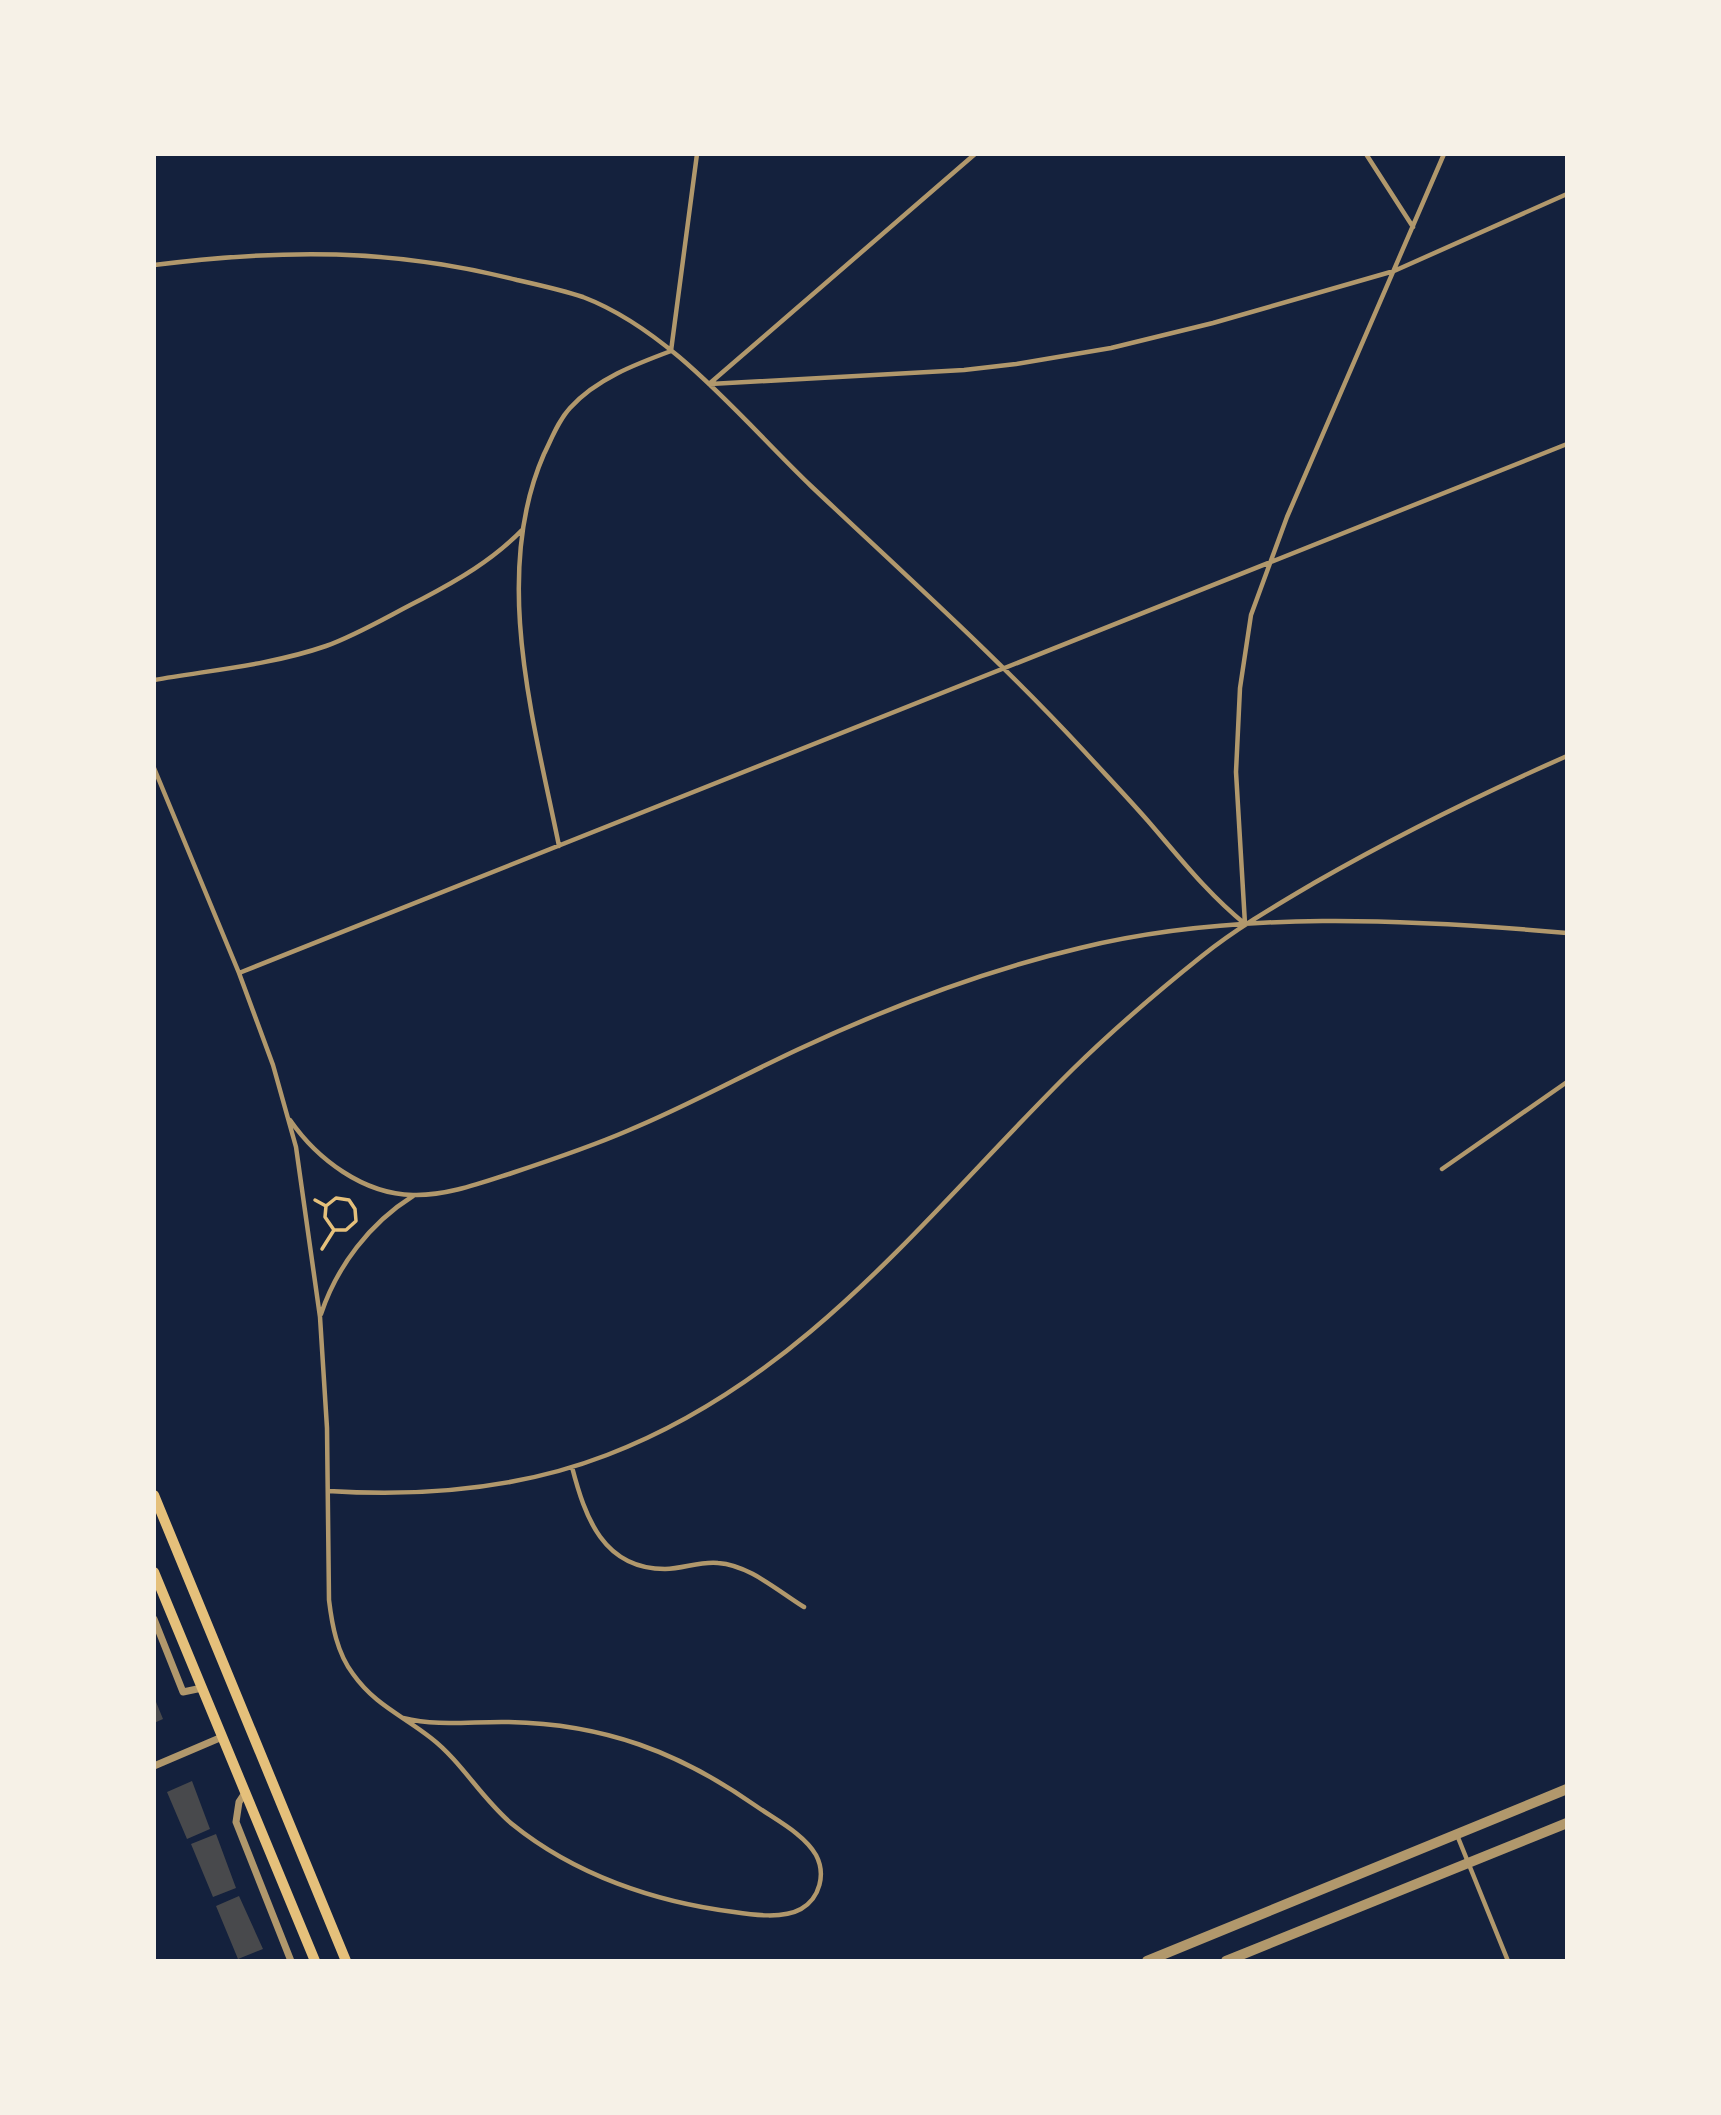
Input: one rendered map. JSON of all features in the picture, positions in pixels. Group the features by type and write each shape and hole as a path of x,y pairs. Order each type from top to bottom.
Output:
{"main road":[{"path":"154,1496 346,1961"},
{"path":"154,1573 315,1961"}],"street":[{"path":"154,1619 183,1692 202,1688"},
{"path":"154,1766 222,1737"},
{"path":"1147,1961 1567,1789"},
{"path":"245,1793 239,1802 236,1822 291,1961"},
{"path":"1226,1961 1567,1823"}],"lane":[{"path":"671,351 697,154"},
{"path":"709,384 975,154"},
{"path":"1366,154 1413,227"},
{"path":"1245,925 1236,772 1237,721 1251,615 1269,562 1444,154"},
{"path":"709,384 964,370 1063,357 1213,323 1394,271 1567,194"},
{"path":"154,265 209,258 300,253 432,261 476,269 582,297 614,312 671,351 709,384 770,447 1002,668 1102,770 1199,882 1245,925"},
{"path":"559,845 535,734 523,648 520,597 523,530 529,496 556,426 570,408 586,393 607,380 671,351"},
{"path":"239,973 1567,444"},
{"path":"154,680 276,659 327,645 369,626 476,569 501,551 523,530"},
{"path":"328,1492 367,1494 453,1490 515,1481 606,1456 676,1424 755,1375 842,1305 1104,1040 1200,957 1245,925 1394,839 1567,757"},
{"path":"154,768 239,973 273,1065 296,1147 320,1317 328,1492 329,1600 332,1623 351,1672 384,1707 432,1738 491,1804 513,1824 566,1860 622,1886 687,1905 748,1914 774,1914 792,1913 802,1908 811,1901 822,1880 821,1865 808,1843 735,1791 659,1750 605,1734 534,1723 450,1725 425,1724 403,1718"},
{"path":"287,1116 318,1153 358,1181 384,1191 413,1195 453,1190 582,1149 630,1130 854,1024 912,1001 1029,961 1083,947 1142,936 1285,922 1394,922 1567,933"},
{"path":"1442,1169 1567,1082"},
{"path":"320,1317 328,1293 359,1244 381,1220 413,1195"},
{"path":"572,1467 582,1505 591,1525 603,1542 618,1556 645,1566 666,1569 696,1563 720,1563 744,1569 804,1606"},
{"path":"1457,1835 1508,1961"}],"path":[{"path":"303,1194 326,1206"},
{"path":"336,1198 349,1200 355,1209 356,1221 346,1230 334,1230 325,1217 326,1206 336,1198"}],"building":[{"path":"154,1697 163,1719 154,1723"},
{"path":"192,1781 210,1829 187,1839 167,1792"},
{"path":"216,1834 236,1888 213,1897 191,1844"},
{"path":"239,1896 263,1949 238,1959 216,1906"}]}
